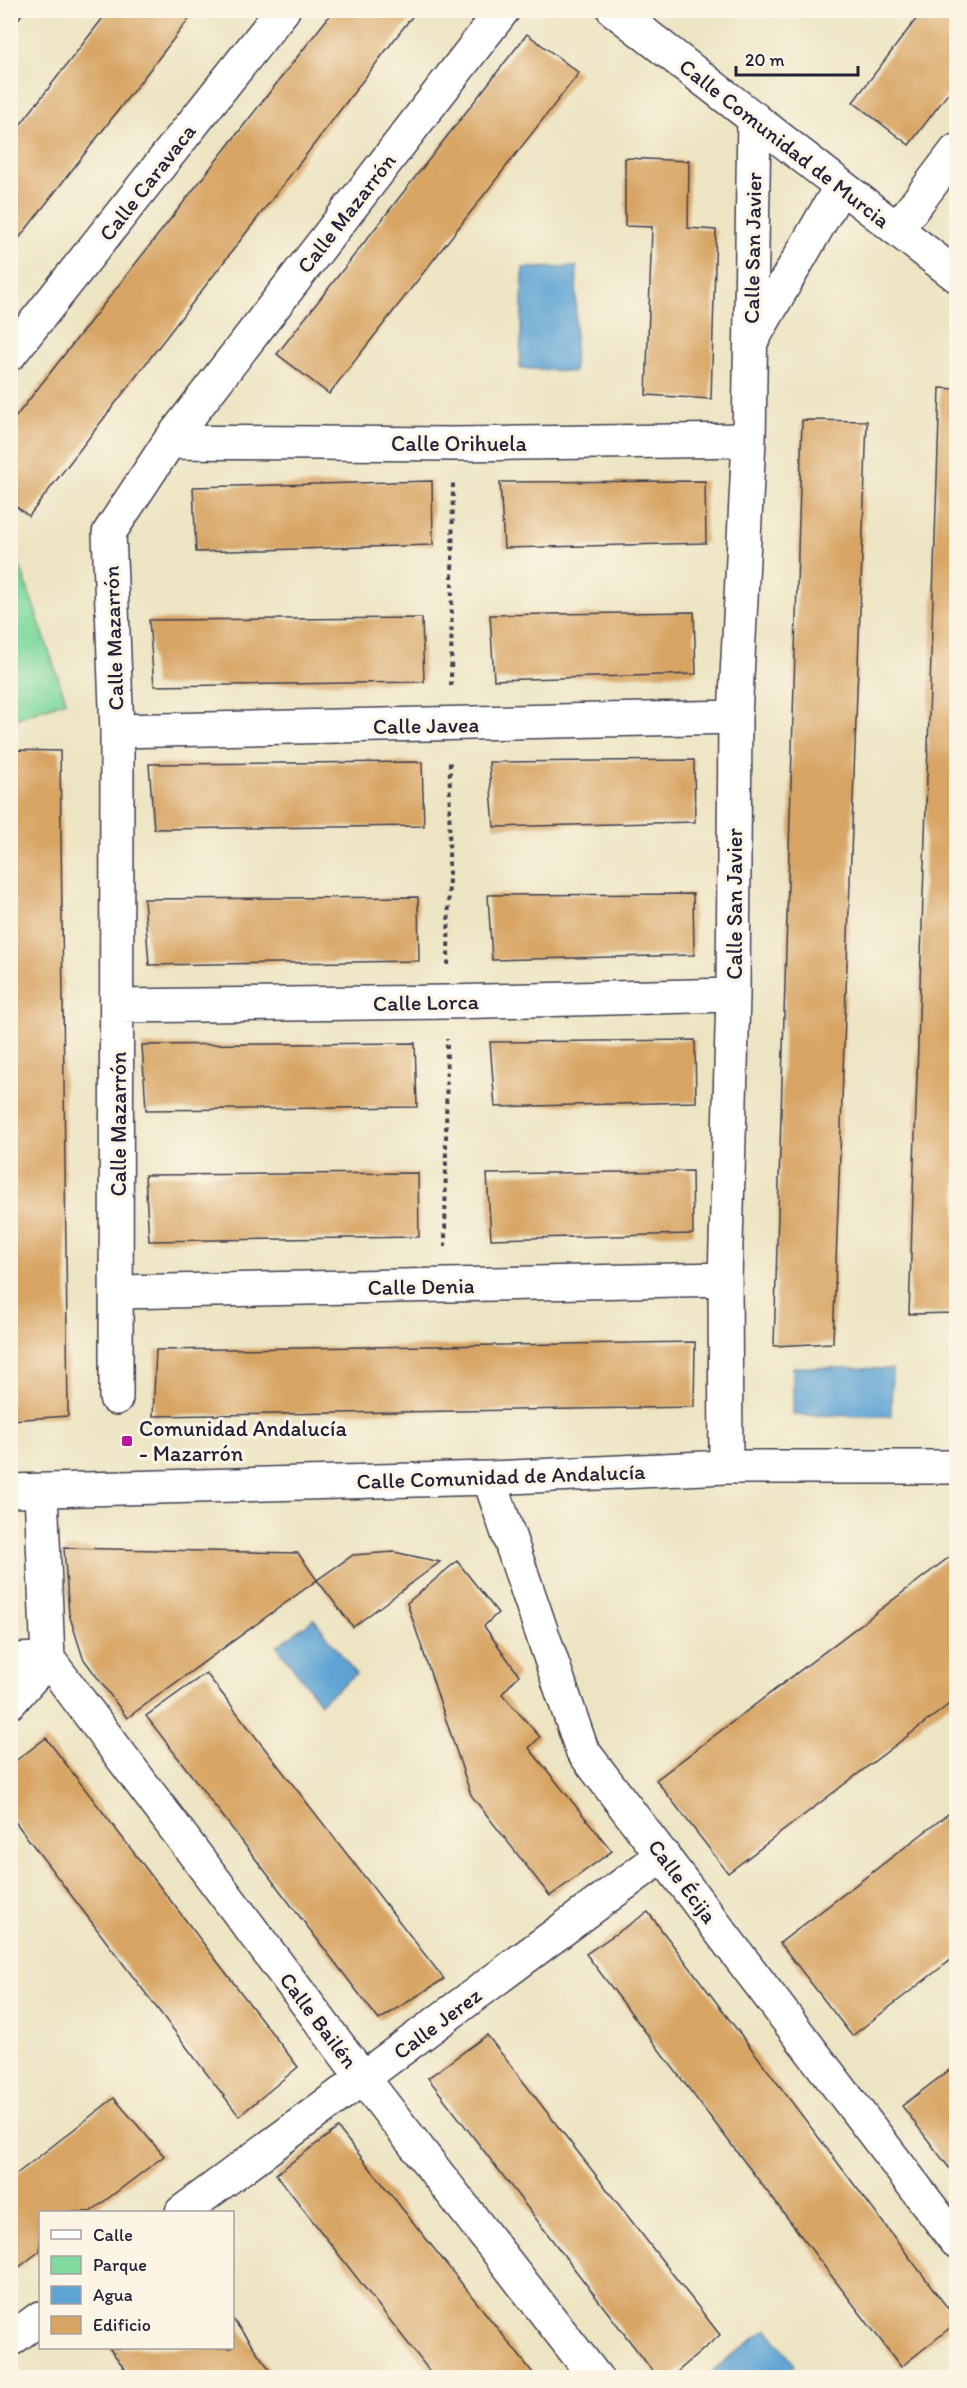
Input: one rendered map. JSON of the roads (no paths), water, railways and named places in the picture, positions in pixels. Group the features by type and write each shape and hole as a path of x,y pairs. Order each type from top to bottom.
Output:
{"street":[{"name":"Calle Caravaca","path":"10,354 283,10"},
{"name":"Calle Mazarrón","path":"117,1398 117,730 109,533 169,442 503,10"},
{"name":"Calle Comunidad de Murcia","path":"614,10 957,275"},
{"name":"Calle San Javier","path":"726,1467 725,1278 733,995 735,717 749,440 754,118"},
{"path":"897,229 957,151"},
{"name":"Calle San Javier","path":"751,341 841,186"},
{"name":"Calle Orihuela","path":"169,442 454,444 749,440"},
{"name":"Calle Javea","path":"117,730 451,725 735,717"},
{"name":"Calle Lorca","path":"118,1006 448,1002 733,995"},
{"name":"Calle Denia","path":"118,1292 725,1278"},
{"name":"Calle Comunidad de Andalucía","path":"26,1491 489,1478 726,1467 957,1467"},
{"name":"Calle Écija","path":"489,1478 582,1750 957,2241"},
{"path":"10,1702 48,1659 26,1491"},
{"path":"10,1660 48,1659"},
{"name":"Calle Bailén","path":"48,1659 363,2078 596,2378"},
{"name":"Calle Jerez","path":"183,2211 663,1855"},
{"path":"10,2340 39,2319"}],"water":[{"path":"577,267 574,372 520,368 523,268"},
{"path":"793,1367 892,1369 891,1416 793,1415"},
{"path":"314,1619 356,1674 320,1703 277,1646"},
{"path":"767,2329 795,2365 779,2377 719,2377 713,2370"}],"place":[{"name":"Comunidad Andalucía - Mazarrón","path":"127,1441"}]}
